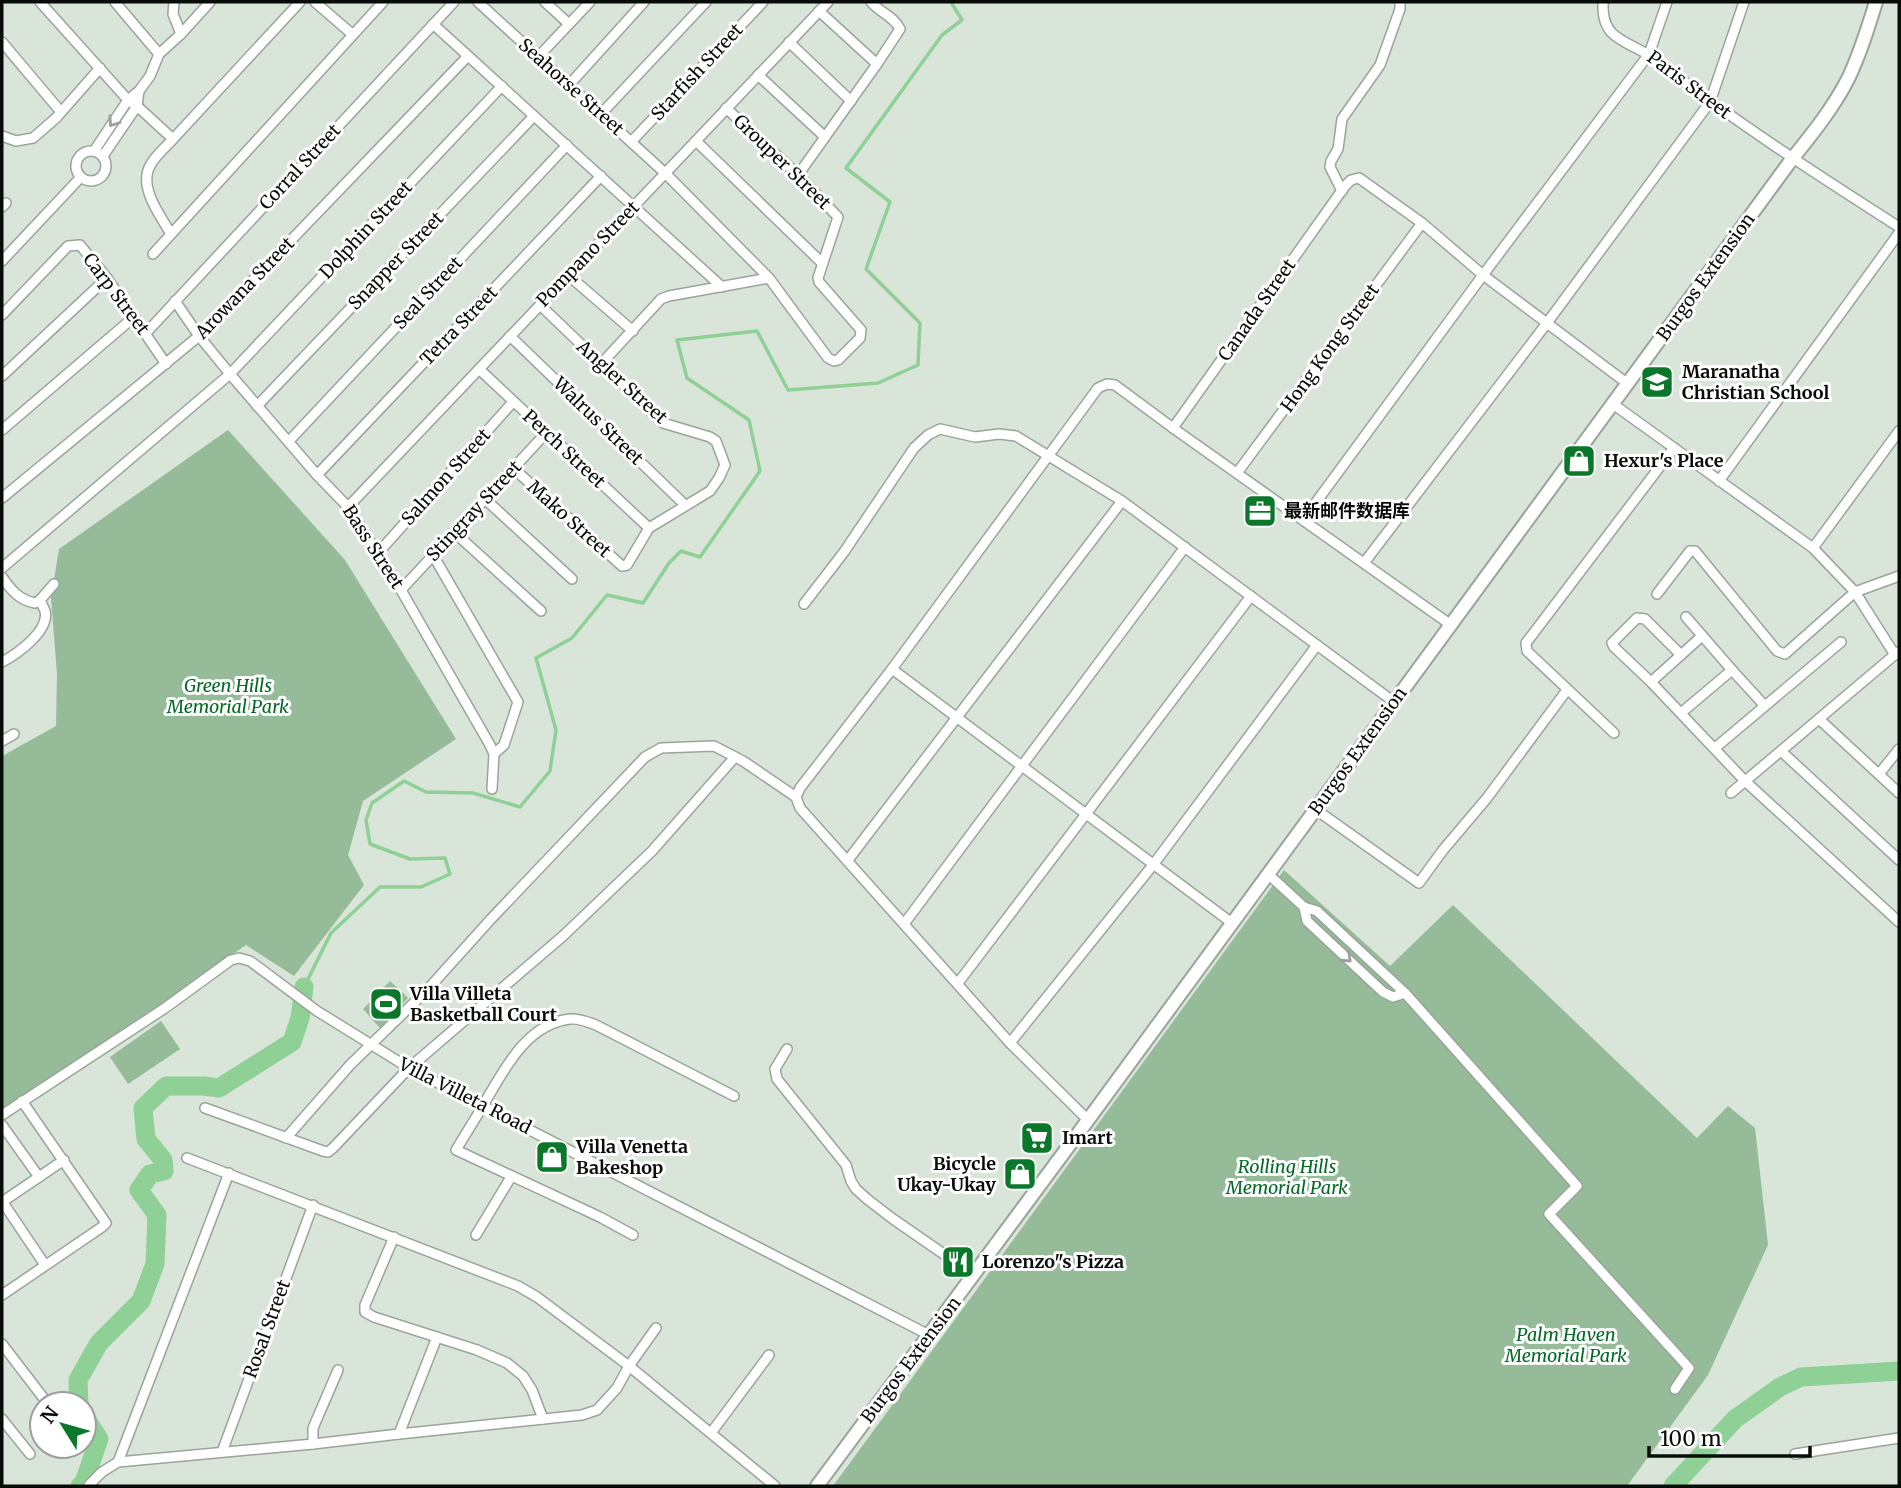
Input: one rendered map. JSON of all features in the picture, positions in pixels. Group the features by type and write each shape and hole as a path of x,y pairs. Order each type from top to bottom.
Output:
{"main road":[{"name":"Burgos Extension","path":"817,1486 1823,120 1848,78 1876,2"}],"street":[{"path":"40,2 128,100 173,139"},
{"path":"115,2 159,54"},
{"path":"174,2 173,14 180,34"},
{"path":"94,151 128,100 150,76 159,54 210,2"},
{"path":"171,234 147,186 146,176 150,164 300,2"},
{"path":"315,2 352,34"},
{"path":"153,254 383,2"},
{"name":"Corral Street","path":"146,333 454,2"},
{"name":"Seahorse Street","path":"478,2 665,173 769,278 828,358 834,361 860,338 861,330 819,282 822,263"},
{"path":"545,2 569,24"},
{"path":"538,57 590,2"},
{"path":"569,85 644,2"},
{"path":"601,114 706,2"},
{"name":"Starfish Street","path":"631,142 763,2"},
{"name":"Pompano Street","path":"348,507 828,2"},
{"path":"798,175 900,29 895,21 871,2"},
{"path":"1400,2 1400,9 1380,65 1342,119 1338,149 1330,167 1342,191 1351,180 1359,178 1422,223 1483,275 1628,384"},
{"name":"Paris Street","path":"1603,2 1603,17 1614,35 1649,54 1710,102 1792,159 1899,227"},
{"path":"1303,520 1649,54 1667,2"},
{"path":"1363,563 1710,102 1744,2"},
{"path":"819,11 877,64"},
{"path":"433,24 722,286"},
{"path":"2,41 61,112"},
{"path":"789,42 851,101"},
{"name":"Arowana Street","path":"2,498 199,336 468,56"},
{"path":"2,136 16,141 33,138 78,95 100,68"},
{"path":"758,75 825,137"},
{"name":"Dolphin Street","path":"2,568 230,374 502,86"},
{"path":"103,156 137,106 139,91"},
{"name":"Grouper Street","path":"726,108 798,175 838,217 822,263"},
{"name":"Snapper Street","path":"257,406 534,116"},
{"path":"696,141 822,263"},
{"name":"Seal Street","path":"289,441 567,145"},
{"path":"90,150 103,156 106,169 101,177 94,181 81,177 76,170 76,162 82,153 90,150"},
{"name":"Tetra Street","path":"317,475 601,176"},
{"path":"2,261 81,177"},
{"name":"Canada Street","path":"1173,428 1342,191"},
{"name":"Hong Kong Street","path":"1237,473 1422,223"},
{"path":"1720,481 1899,233"},
{"name":"Carp Street","path":"2,315 68,246 79,245 107,278 166,363"},
{"path":"568,275 633,331"},
{"path":"2,376 107,278"},
{"path":"601,364 662,299 769,278"},
{"name":"Bass Street","path":"175,301 230,374 348,507 401,590 494,754"},
{"name":"Angler Street","path":"540,305 663,423 716,441 725,465 719,478 710,491 685,505"},
{"path":"2,430 134,317"},
{"name":"Walrus Street","path":"510,336 685,505"},
{"name":"Perch Street","path":"479,369 649,528"},
{"path":"796,797 1046,456 1098,388 1107,384 1115,385 1451,625"},
{"name":"Salmon Street","path":"378,553 513,402"},
{"path":"1613,404 1813,548 1855,592 1897,653 1731,793"},
{"path":"804,604 844,552 914,448 928,435 940,429 975,437 999,434 1016,436 1122,501 1394,702"},
{"path":"1813,548 1899,431"},
{"name":"Stingray Street","path":"401,590 546,433"},
{"path":"1614,733 1527,650 1526,643 1674,448"},
{"name":"Mako Street","path":"513,468 622,566 627,565 649,528"},
{"path":"485,499 572,579"},
{"path":"848,860 1122,501"},
{"path":"649,528 685,505"},
{"path":"454,533 541,611"},
{"path":"904,924 1185,547"},
{"path":"1657,594 1690,551 1695,551 1777,651 1785,654 1855,592 1899,576"},
{"path":"433,555 517,702 504,745 494,754 492,789"},
{"path":"2,577 20,597 35,603 54,584"},
{"path":"958,983 1251,596"},
{"path":"2,662 26,646 41,629 45,610 40,600"},
{"path":"1686,617 1764,705"},
{"path":"1681,655 1646,619 1637,618 1612,643 1745,780 1899,922"},
{"path":"1651,682 1702,635"},
{"path":"1715,748 1841,642"},
{"path":"1010,1042 1153,865 1317,645"},
{"path":"892,669 1232,923"},
{"path":"1681,713 1732,670"},
{"path":"1315,809 1419,883 1443,850 1488,799 1567,690"},
{"path":"1819,719 1899,793"},
{"path":"2,741 14,734"},
{"path":"286,1138 339,1077 428,989 645,757 661,748 704,746 714,746 735,757 796,797 800,808 1010,1042 1088,1120"},
{"path":"1879,774 1899,750"},
{"path":"1781,751 1899,860"},
{"path":"205,1108 328,1152 410,1068 563,936 652,850 735,757"},
{"path":"1268,874 1304,907 1317,911 1405,993 1577,1186 1549,1214 1689,1368 1675,1389"},
{"path":"1304,907 1307,921 1383,992 1393,997 1405,993"},
{"name":"Villa Villeta Road","path":"2,1115 165,1008 231,960 239,958 250,961 317,1011 410,1068 929,1335"},
{"path":"633,1235 456,1150 507,1064 528,1040 542,1029 573,1019 596,1025 734,1096"},
{"path":"786,1049 775,1069 777,1079 846,1165 856,1189 893,1220 974,1275"},
{"path":"2,1295 106,1223 22,1101"},
{"path":"2,1125 38,1177"},
{"path":"187,1158 518,1286 537,1297 629,1366 775,1486"},
{"path":"45,1265 2,1202 64,1160"},
{"path":"118,1462 229,1172"},
{"path":"476,1235 511,1177"},
{"name":"Rosal Street","path":"222,1452 313,1205"},
{"path":"394,1237 365,1305 365,1312 507,1363 523,1376 543,1419"},
{"path":"89,1485 102,1472 118,1462 582,1415 597,1410 617,1388 656,1328"},
{"path":"399,1434 437,1337"},
{"path":"2,1344 37,1390"},
{"path":"711,1433 769,1355"},
{"path":"313,1444 313,1428 338,1370"},
{"path":"2,1419 28,1452"},
{"path":"1795,1454 1899,1438"}],"green space":[{"name":"Green Hills Memorial Park","path":"228,430 345,560 456,739 363,801 348,855 364,885 294,976 246,945 2,1115 2,756 56,726 57,674 51,598 59,549"},
{"path":"1284,870 1390,966 1453,905 1697,1138 1728,1106 1755,1128 1768,1245 1708,1375 1627,1486 833,1486"},
{"name":"Villa Villeta Basketball Court","path":"390,981 408,998 380,1028 363,1009"},
{"path":"161,1021 180,1049 128,1084 110,1057"}],"waterway":[{"path":"304,987 331,933 380,887 421,887 450,874 445,858 410,859 370,844 366,820 372,803 404,781 426,792 473,793 520,807 550,771 556,730 536,658 572,638 607,595 643,603 669,563 681,551 700,557 760,471 749,420 687,378 677,340 757,331 788,390 878,383 918,365 920,323 866,269 890,202 846,168 942,35 962,20 951,2"},
{"path":"78,1390 78,1380 99,1343 141,1301 155,1264 157,1215 139,1190 150,1174 164,1171 163,1160 146,1139 143,1108 166,1086 219,1088 292,1042 300,1018 304,987"},
{"path":"1673,1486 1735,1419 1780,1387 1801,1377 1899,1371"},
{"path":"98,1437 98,1442"},
{"path":"80,1486 83,1485 92,1460"}],"place":[{"name":"Maranatha Christian School","path":"1657,382"},
{"name":"Hexur's Place","path":"1579,461"},
{"name":"最新邮件数据库","path":"1260,511"},
{"name":"Villa Villeta Basketball Court","path":"386,1004"},
{"name":"Imart","path":"1037,1138"},
{"name":"Villa Venetta Bakeshop","path":"552,1157"},
{"name":"Bicycle Ukay-Ukay","path":"1020,1174"},
{"name":"Lorenzo\"s Pizza","path":"958,1262"}],"park label":[{"name":"Rolling Hills Memorial Park","path":"1287,1177"},
{"name":"Palm Haven Memorial Park","path":"1566,1345"}]}
